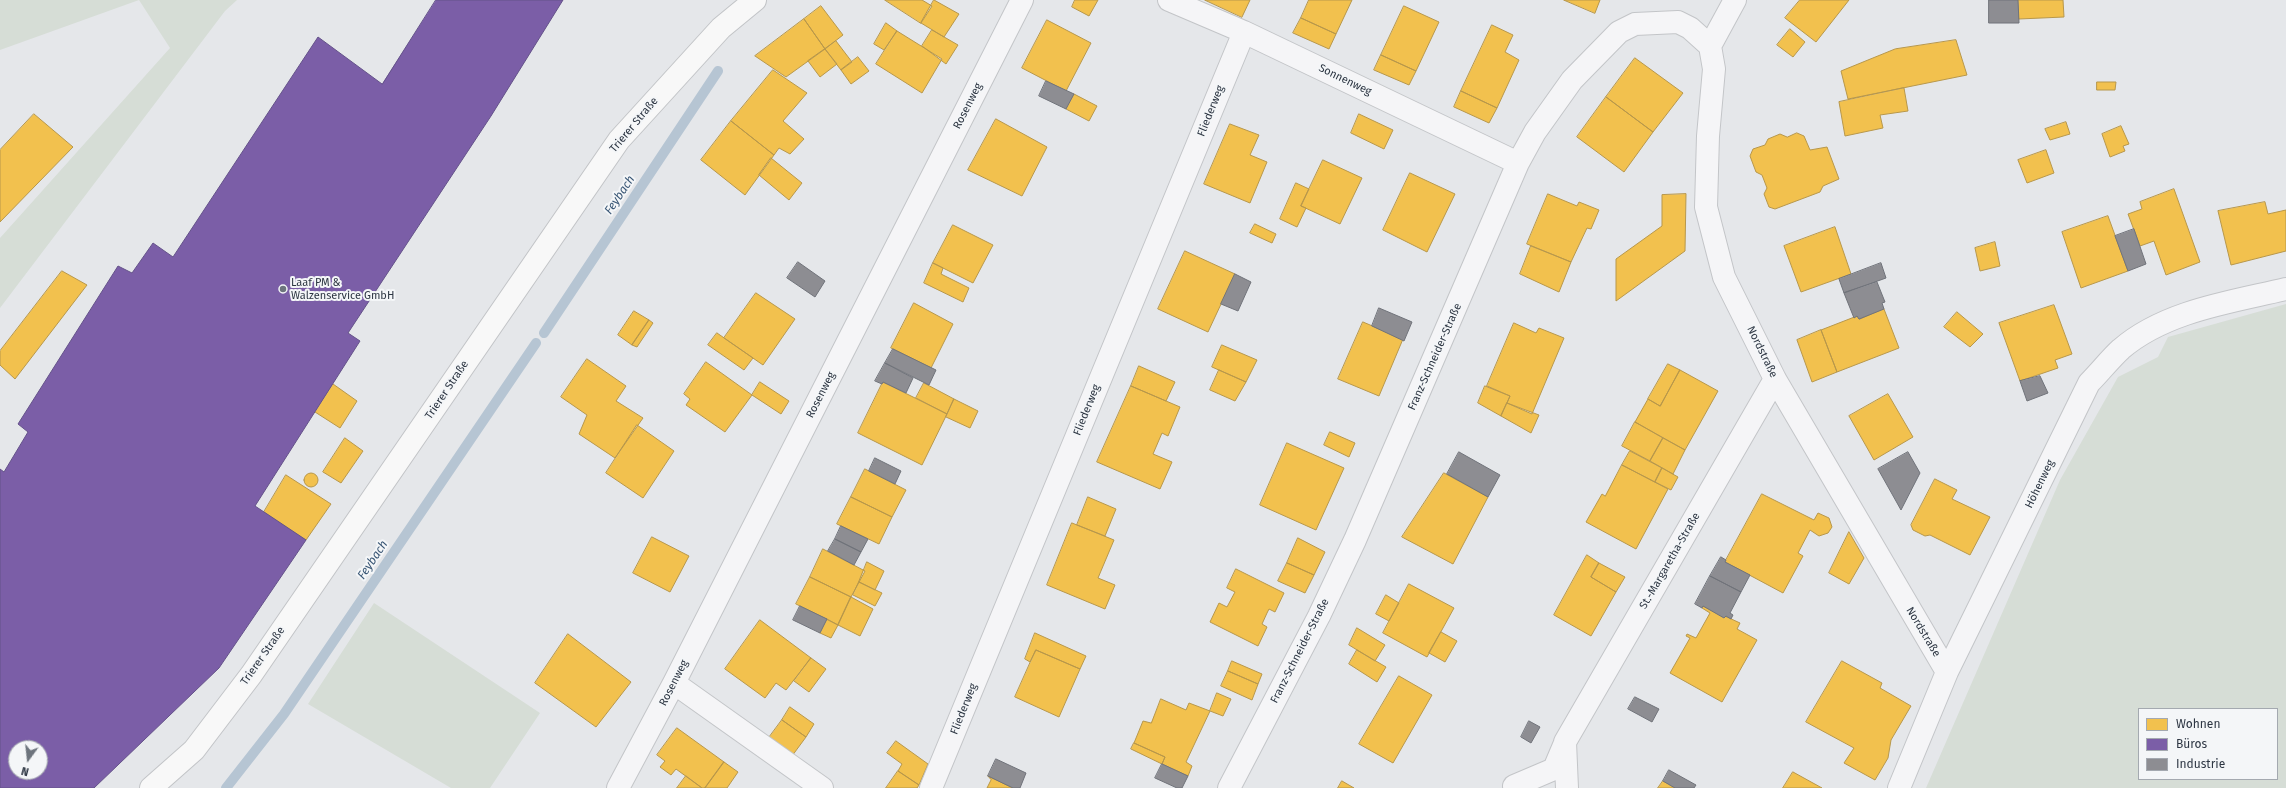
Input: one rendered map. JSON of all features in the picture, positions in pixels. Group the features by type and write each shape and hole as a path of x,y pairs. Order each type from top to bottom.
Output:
{"main road":[{"name":"Trierer Straße","path":"150,788 194,750 251,675 619,140 721,28 755,0"}],"street":[{"name":"Rosenweg","path":"618,788 674,683 1022,0"},
{"name":"Sonnenweg","path":"1169,0 1244,32 1518,163"},
{"path":"1710,46 1735,0"},
{"name":"Franz-Schneider-Straße","path":"1229,788 1319,616 1355,540 1518,163 1535,132 1572,80 1619,32 1635,24 1678,22 1690,28 1710,46"},
{"name":"Fliederweg","path":"931,788 1244,32"},
{"name":"Nordstraße","path":"1710,46 1714,69 1708,136 1706,207 1724,277 1775,379 1947,672"},
{"name":"Höhenweg","path":"1899,788 1947,672 2089,382 2121,349 2153,327 2209,308 2286,289"},
{"name":"St.-Margaretha-Straße","path":"1514,786 1554,769 1565,742 1775,379"},
{"path":"674,683 822,788"},
{"path":"1565,742 1567,788"}],"shaded area":[{"path":"0,0 139,0 0,50"},
{"path":"139,0 237,0 225,11 0,308 0,238 170,48"},
{"path":"2286,304 2286,788 1926,788 2060,480 2118,377 2158,357 2168,337"},
{"path":"374,603 540,713 490,788 451,788 308,704"}],"building: Wohnen":[{"path":"885,0 922,0 932,6 921,23"},
{"path":"934,0 959,14 944,37 921,23"},
{"path":"1075,0 1098,0 1089,16 1072,7"},
{"path":"1205,0 1250,0 1242,17"},
{"path":"1309,0 1352,0 1336,34 1301,18"},
{"path":"1564,0 1600,0 1595,13"},
{"path":"1800,0 1849,0 1816,42 1785,18"},
{"path":"2018,0 2063,0 2064,17 2019,19"},
{"path":"821,6 843,35 825,49 804,19"},
{"path":"1404,6 1439,22 1416,71 1381,55"},
{"path":"1301,18 1336,34 1329,49 1293,33"},
{"path":"804,19 825,49 786,77 755,56"},
{"path":"1047,20 1091,43 1066,91 1022,68"},
{"path":"886,23 897,31 884,50 874,44"},
{"path":"1492,25 1513,35 1505,52 1519,60 1497,108 1461,91"},
{"path":"1790,29 1805,42 1793,57 1777,45"},
{"path":"932,30 958,45 946,64 922,46"},
{"path":"897,31 942,59 922,93 876,64"},
{"path":"1956,40 1967,75 1848,99 1841,71 1895,49"},
{"path":"836,41 852,62 841,70 825,49"},
{"path":"825,49 837,64 820,77 808,61"},
{"path":"1381,55 1416,71 1409,85 1374,70"},
{"path":"858,57 869,71 851,84 841,70"},
{"path":"1635,58 1683,93 1653,132 1606,97"},
{"path":"773,70 807,93 783,121 804,139 790,154 779,148 774,155 731,121"},
{"path":"2097,82 2116,82 2115,90 2097,90"},
{"path":"1904,88 1908,111 1880,115 1883,128 1845,136 1839,102"},
{"path":"1461,91 1497,108 1489,123 1454,107"},
{"path":"1074,94 1097,106 1089,121 1066,109"},
{"path":"1606,97 1653,132 1624,172 1577,137"},
{"path":"34,114 73,147 0,222 0,150"},
{"path":"1359,114 1393,130 1384,149 1351,133"},
{"path":"996,119 1047,147 1022,196 968,170"},
{"path":"731,121 774,155 745,195 701,160"},
{"path":"2066,122 2070,134 2050,140 2045,129"},
{"path":"1230,124 1259,135 1250,155 1267,162 1250,203 1204,184"},
{"path":"2121,126 2129,144 2123,146 2125,151 2110,157 2102,134"},
{"path":"1797,133 1804,136 1810,150 1827,147 1839,179 1823,186 1820,192 1775,209 1769,207 1764,194 1767,188 1762,175 1756,172 1750,156 1753,149 1765,145 1768,139 1780,134 1787,137"},
{"path":"2046,150 2054,173 2027,183 2018,160"},
{"path":"771,158 802,183 789,200 759,175"},
{"path":"1323,160 1362,178 1340,224 1301,206"},
{"path":"1410,173 1455,194 1427,252 1383,230"},
{"path":"1296,183 1309,189 1301,206 1306,208 1297,227 1280,219"},
{"path":"2174,189 2200,262 2166,275 2154,241 2140,246 2128,214 2142,209 2140,202"},
{"path":"1548,194 1577,206 1579,202 1599,210 1591,229 1587,228 1571,262 1527,244"},
{"path":"1686,194 1685,251 1616,301 1616,259 1662,226 1662,195"},
{"path":"2265,202 2268,214 2286,210 2286,251 2231,265 2218,211"},
{"path":"2108,216 2128,271 2081,288 2062,232"},
{"path":"1255,224 1276,234 1272,243 1250,233"},
{"path":"953,225 993,245 973,283 933,263"},
{"path":"1835,227 1851,274 1801,292 1784,246"},
{"path":"1995,242 2000,266 1980,271 1975,248"},
{"path":"1531,246 1571,262 1559,292 1520,274"},
{"path":"1185,251 1235,274 1208,332 1158,309"},
{"path":"933,263 943,268 941,274 969,288 963,302 924,283"},
{"path":"62,271 87,285 15,379 0,365 0,351"},
{"path":"756,293 795,319 763,365 724,338"},
{"path":"914,303 953,324 931,368 891,348"},
{"path":"2054,305 2072,354 2055,360 2058,368 2020,381 1999,323"},
{"path":"1884,309 1899,348 1837,372 1821,330 1857,316 1859,319"},
{"path":"634,311 649,320 632,345 618,335"},
{"path":"1957,312 1983,334 1970,347 1944,327"},
{"path":"649,320 653,323 637,347 632,345"},
{"path":"1363,322 1403,339 1379,396 1338,379"},
{"path":"1514,323 1536,333 1539,328 1564,338 1532,414 1507,403 1510,396 1487,386"},
{"path":"1821,330 1837,372 1812,382 1797,340"},
{"path":"717,333 753,358 744,370 708,345"},
{"path":"1222,345 1257,360 1246,382 1212,367"},
{"path":"587,359 626,386 616,401 643,418 615,458 579,434 587,415 561,397"},
{"path":"706,362 752,395 725,432 686,405 690,399 684,394"},
{"path":"1668,364 1680,370 1660,406 1648,399"},
{"path":"1139,366 1175,382 1166,401 1131,386"},
{"path":"1219,370 1246,382 1235,401 1210,390"},
{"path":"1680,370 1718,391 1685,450 1635,422 1648,399 1660,406"},
{"path":"760,382 789,401 781,414 752,395"},
{"path":"883,382 947,414 922,465 858,433"},
{"path":"924,383 954,399 947,414 916,398"},
{"path":"333,384 357,401 340,428 315,412"},
{"path":"1131,386 1180,407 1168,436 1162,433 1153,454 1172,462 1160,489 1097,462"},
{"path":"1485,386 1510,396 1501,416 1478,403"},
{"path":"1888,394 1913,437 1874,460 1849,416"},
{"path":"954,399 978,411 970,428 946,417"},
{"path":"1507,403 1539,415 1531,433 1501,416"},
{"path":"1635,422 1663,438 1650,461 1622,446"},
{"path":"637,425 674,451 643,498 606,473"},
{"path":"1330,432 1355,443 1349,457 1324,445"},
{"path":"345,438 363,451 341,483 323,472"},
{"path":"1663,438 1685,450 1673,474 1650,461"},
{"path":"1287,443 1344,468 1316,530 1260,505"},
{"path":"1630,451 1662,468 1655,482 1622,465"},
{"path":"1622,465 1668,489 1636,549 1586,522 1602,494 1605,496"},
{"path":"1662,468 1678,477 1671,490 1655,482"},
{"path":"865,469 906,490 892,517 851,497"},
{"path":"308,473 314,473 318,477 318,483 314,487 308,487 304,483 304,477"},
{"path":"1444,473 1488,497 1453,564 1402,537"},
{"path":"286,475 331,504 306,540 264,512"},
{"path":"1935,479 1957,490 1952,499 1990,517 1970,555 1930,535 1925,536 1913,530 1911,525"},
{"path":"1762,494 1814,520 1818,513 1829,518 1832,527 1828,533 1819,536 1810,530 1798,553 1803,556 1783,593 1725,562"},
{"path":"851,497 892,517 879,544 837,524"},
{"path":"1088,497 1116,509 1105,536 1077,525"},
{"path":"1072,523 1114,540 1098,578 1115,585 1105,609 1047,585"},
{"path":"1849,532 1864,558 1849,584 1829,573"},
{"path":"652,537 689,556 670,592 633,573"},
{"path":"1298,538 1325,552 1314,575 1287,563"},
{"path":"823,549 865,571 851,597 810,577"},
{"path":"1587,555 1599,563 1591,577 1616,592 1591,636 1554,615"},
{"path":"867,562 884,571 875,590 859,582"},
{"path":"1287,563 1314,575 1305,593 1278,581"},
{"path":"1599,563 1625,577 1616,592 1591,577"},
{"path":"1236,569 1284,593 1275,612 1269,609 1267,613 1262,624 1267,627 1258,646 1210,622 1219,603 1227,607 1235,592 1227,588"},
{"path":"810,577 851,597 838,625 796,604"},
{"path":"859,582 882,593 875,606 853,595"},
{"path":"1409,584 1454,608 1427,657 1383,633"},
{"path":"1386,595 1399,603 1389,621 1376,614"},
{"path":"851,597 873,609 860,636 838,625"},
{"path":"1703,606 1740,623 1737,629 1757,640 1722,702 1670,673 1690,638 1686,636 1687,634 1696,638 1710,613 1702,608"},
{"path":"827,619 838,625 831,638 820,633"},
{"path":"760,620 811,658 786,690 776,683 765,698 725,669"},
{"path":"1357,628 1385,645 1375,661 1349,645"},
{"path":"1441,632 1457,641 1445,662 1429,653"},
{"path":"1035,633 1086,656 1080,669 1036,650 1030,662 1025,659"},
{"path":"568,634 631,682 596,727 535,683"},
{"path":"1036,650 1080,669 1059,717 1015,697"},
{"path":"1357,650 1386,667 1377,682 1349,664"},
{"path":"811,658 826,669 809,692 794,681"},
{"path":"1232,661 1262,674 1258,684 1228,671"},
{"path":"1842,661 1882,683 1880,688 1911,706 1891,740 1888,758 1875,780 1844,763 1854,748 1806,722"},
{"path":"1228,671 1258,684 1252,700 1221,686"},
{"path":"1399,676 1432,695 1393,763 1359,744"},
{"path":"1217,693 1231,699 1223,716 1210,711"},
{"path":"1161,699 1186,710 1189,703 1210,711 1186,762 1192,766 1188,776 1162,764 1165,757 1134,743 1143,721 1151,723"},
{"path":"790,707 814,724 806,737 782,720"},
{"path":"782,720 806,737 792,756 768,739"},
{"path":"677,728 724,762 705,788 702,788 676,769 671,775 660,767 665,761 657,755"},
{"path":"896,741 928,764 919,785 898,771 902,764 887,753"},
{"path":"1134,743 1165,757 1162,764 1131,749"},
{"path":"724,762 738,772 727,788 705,788"},
{"path":"898,771 919,785 917,788 886,788"},
{"path":"1793,772 1822,788 1783,788"},
{"path":"686,776 702,788 677,788"},
{"path":"988,776 1013,788 987,788 991,780"},
{"path":"1342,781 1354,788 1338,788"},
{"path":"1663,781 1675,788 1658,788"}],"building: Büros":[{"path":"436,0 563,0 491,116 348,333 360,341 255,506 306,540 219,668 94,788 0,788 0,469 4,472 28,432 18,424 118,266 132,273 153,243 173,257 318,37 382,84"}],"building: Industrie":[{"path":"1989,0 2018,0 2019,23 1989,23"},
{"path":"1046,81 1074,94 1066,109 1039,96"},
{"path":"2134,229 2146,264 2128,271 2115,236"},
{"path":"798,262 825,281 815,297 787,278"},
{"path":"1881,263 1886,278 1844,293 1839,279"},
{"path":"1235,274 1251,282 1238,311 1221,304"},
{"path":"1877,282 1885,302 1882,303 1884,309 1859,319 1857,316 1854,318 1844,293"},
{"path":"1379,308 1412,322 1404,341 1372,326"},
{"path":"893,349 936,370 929,385 885,363"},
{"path":"885,363 913,378 906,393 883,382 882,384 875,381"},
{"path":"2040,376 2048,393 2027,401 2020,381"},
{"path":"1459,452 1500,475 1488,497 1447,474"},
{"path":"1908,452 1920,473 1901,510 1878,469"},
{"path":"875,458 901,471 895,484 869,471"},
{"path":"841,526 868,539 861,552 835,539"},
{"path":"835,539 861,552 854,565 828,551"},
{"path":"1721,557 1726,560 1725,562 1750,575 1741,592 1710,576"},
{"path":"1710,576 1741,592 1730,613 1733,615 1731,619 1726,616 1724,618 1703,606 1702,608 1695,604"},
{"path":"800,606 827,619 820,633 793,620"},
{"path":"1635,697 1659,709 1652,722 1628,709"},
{"path":"1529,721 1540,727 1531,743 1521,737"},
{"path":"996,759 1026,773 1020,788 1013,788 988,776"},
{"path":"1162,764 1188,776 1182,788 1177,788 1155,778"},
{"path":"1669,770 1696,785 1694,788 1675,788 1663,781"}],"waterway":[{"name":"Feybach","path":"544,333 718,71"},
{"name":"Feybach","path":"226,788 284,714 536,343"}],"place":[{"name":"Laaf PM & Walzenservice GmbH","path":"283,289"}]}
